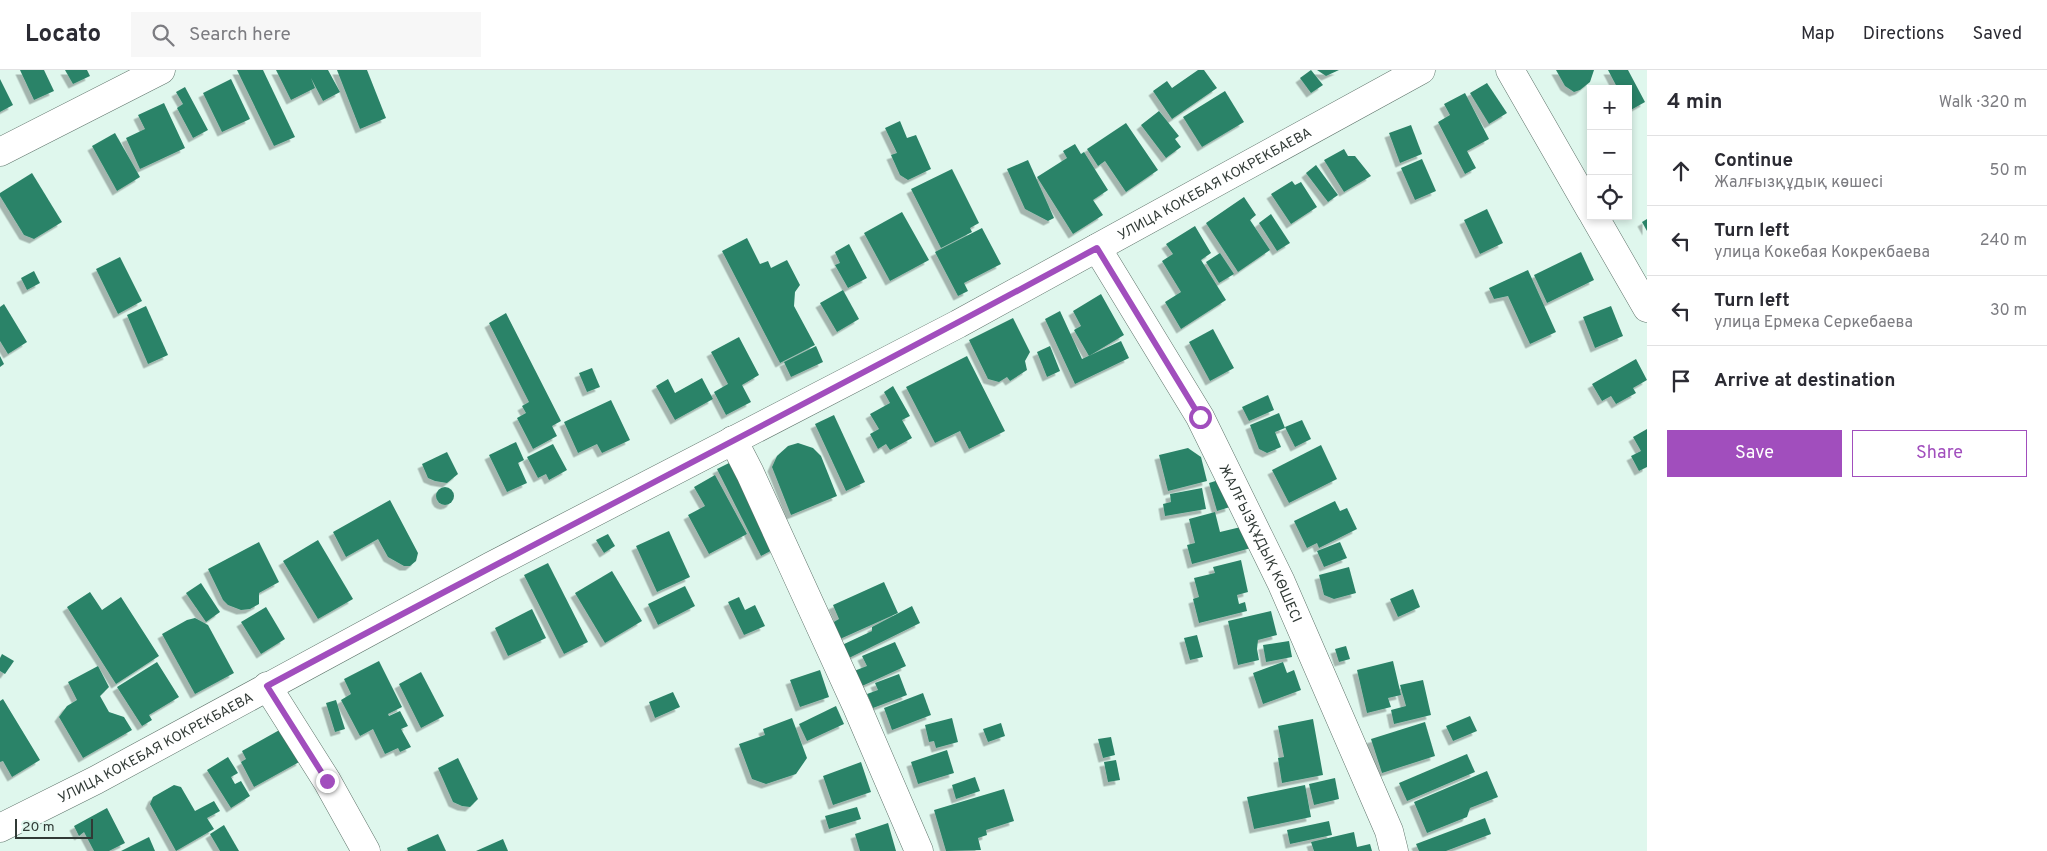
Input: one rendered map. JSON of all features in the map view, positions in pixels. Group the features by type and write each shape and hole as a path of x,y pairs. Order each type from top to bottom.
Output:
{"street":[{"path":"0,152 161,70"},
{"name":"УЛИЦА КОКЕБАЯ КОКРЕКБАЕВА","path":"0,828 96,780 491,566 958,324 1421,70"},
{"path":"1510,70 1587,203"},
{"path":"1596,220 1647,308"},
{"name":"ЖАЛҒЫЗҚҰДЫҚ КӨШЕСІ","path":"1097,248 1200,417 1281,582 1389,831 1394,851"},
{"path":"732,440 750,472 858,707 919,851"},
{"path":"267,686 327,781 366,851"}],"building":[{"path":"20,70 44,70 54,91 34,100"},
{"path":"65,70 87,70 90,76 73,84"},
{"path":"237,70 263,70 295,137 274,146"},
{"path":"276,70 328,70 340,92 323,101 311,78 315,88 291,100"},
{"path":"337,70 367,70 386,118 360,129"},
{"path":"1198,70 1204,70 1217,88 1172,119 1153,91 1167,81 1172,88"},
{"path":"1311,70 1323,85 1311,93 1300,78"},
{"path":"1317,70 1339,70 1326,76"},
{"path":"1556,70 1594,70 1590,82 1574,92 1565,86"},
{"path":"1608,70 1628,70 1645,102 1632,109 1632,85 1616,85"},
{"path":"0,79 13,105 0,112"},
{"path":"231,79 250,119 222,132 203,93"},
{"path":"1487,83 1507,113 1489,124 1470,93"},
{"path":"185,87 208,130 193,138 177,108 183,104 176,92"},
{"path":"1225,91 1244,122 1202,147 1183,117"},
{"path":"1465,93 1489,139 1467,151 1476,168 1465,174 1438,122 1450,115 1444,104"},
{"path":"164,103 185,148 140,169 126,138 145,129 138,115"},
{"path":"1159,111 1179,136 1175,139 1181,147 1166,158 1141,125"},
{"path":"900,121 907,138 916,135 931,169 908,180 900,175 891,155 897,153 885,128"},
{"path":"1126,123 1158,170 1126,192 1105,161 1098,166 1087,149"},
{"path":"1411,125 1422,154 1400,163 1389,133"},
{"path":"115,133 140,177 117,191 92,146"},
{"path":"1075,144 1081,154 1084,152 1108,190 1093,200 1103,215 1073,234 1037,177 1067,158 1063,151"},
{"path":"1344,149 1348,156 1355,156 1371,176 1344,192 1324,160"},
{"path":"1422,159 1436,191 1415,200 1401,168"},
{"path":"1028,160 1054,218 1048,221 1025,209 1007,169"},
{"path":"1316,165 1338,195 1328,202 1306,173"},
{"path":"952,169 979,223 970,228 972,232 941,248 911,189"},
{"path":"32,173 62,222 34,239 24,235 0,196 0,193"},
{"path":"1292,181 1295,185 1301,182 1317,207 1291,224 1271,194"},
{"path":"1244,197 1256,215 1250,220 1270,250 1238,272 1206,223"},
{"path":"1487,209 1503,243 1480,254 1464,220"},
{"path":"902,212 929,260 890,281 864,233"},
{"path":"1271,214 1290,243 1277,251 1259,223"},
{"path":"1647,219 1647,231 1642,222"},
{"path":"1195,226 1211,253 1201,260 1226,300 1181,329 1165,302 1181,292 1162,261 1173,254 1166,244"},
{"path":"982,228 1001,264 964,283 968,291 958,296 935,252"},
{"path":"747,238 760,264 768,261 771,268 787,260 800,285 795,292 794,306 815,345 780,363 722,251"},
{"path":"849,244 867,278 848,288 835,265 840,263 835,252"},
{"path":"1581,252 1594,280 1547,303 1534,275"},
{"path":"1220,253 1234,274 1219,283 1206,262"},
{"path":"120,257 142,301 118,314 96,269"},
{"path":"1528,270 1556,332 1530,344 1508,296 1494,299 1489,288"},
{"path":"34,271 40,283 27,290 21,278"},
{"path":"843,290 859,319 837,332 820,303"},
{"path":"1101,294 1124,335 1089,356 1074,330 1081,326 1073,311"},
{"path":"4,304 27,342 8,354 0,341 0,307"},
{"path":"146,306 168,355 148,364 127,315"},
{"path":"1611,306 1623,336 1595,348 1583,317"},
{"path":"1060,311 1082,359 1121,341 1129,358 1075,384 1045,319"},
{"path":"506,313 561,421 552,426 557,436 533,449 517,418 526,413 522,406 529,402 489,323"},
{"path":"1013,318 1030,352 1025,361 1027,370 1010,381 1007,377 999,382 988,379 969,340"},
{"path":"1213,329 1234,368 1210,381 1189,342"},
{"path":"739,337 759,375 742,385 751,402 726,415 714,392 728,384 711,352"},
{"path":"816,346 823,362 791,377 784,362"},
{"path":"1050,346 1060,371 1047,377 1037,352"},
{"path":"0,356 4,364 0,367"},
{"path":"967,356 1005,431 969,449 960,431 935,443 906,387"},
{"path":"1636,359 1647,380 1633,388 1636,393 1616,404 1611,396 1602,401 1592,384"},
{"path":"592,368 600,387 587,392 579,373"},
{"path":"702,378 713,399 675,420 656,386 668,379 675,393"},
{"path":"893,386 910,416 902,420 912,438 890,450 886,444 878,449 870,434 879,429 870,414 890,403 884,392"},
{"path":"1268,395 1274,410 1249,421 1242,407"},
{"path":"611,400 630,440 602,453 597,444 578,453 564,422"},
{"path":"1279,413 1285,428 1275,432 1281,447 1267,453 1259,449 1250,425"},
{"path":"834,415 865,482 846,491 815,424"},
{"path":"1302,420 1311,439 1295,447 1285,427"},
{"path":"1647,429 1647,467 1639,471 1631,456 1641,451 1633,437"},
{"path":"516,442 524,460 518,463 527,483 507,492 489,455"},
{"path":"798,443 813,448 821,456 837,496 791,515 772,467 777,456 788,446"},
{"path":"553,444 567,470 549,480 546,474 538,478 527,457"},
{"path":"1321,445 1337,479 1289,503 1272,470"},
{"path":"1188,448 1201,457 1207,481 1168,491 1159,455"},
{"path":"447,452 458,474 447,483 428,478 422,464"},
{"path":"733,461 776,548 761,556 717,469"},
{"path":"715,475 747,534 709,554 688,515 705,506 694,487"},
{"path":"1222,479 1230,507 1217,511 1209,483"},
{"path":"445,487 451,490 454,496 451,502 445,505 439,502 436,496 439,490"},
{"path":"1202,488 1206,509 1165,516 1163,504 1171,502 1170,494"},
{"path":"390,500 418,553 416,561 410,566 404,566 388,557 378,539 346,557 333,532"},
{"path":"1335,501 1340,511 1347,508 1357,529 1319,548 1317,543 1307,548 1294,521"},
{"path":"1215,512 1220,532 1245,526 1251,548 1192,564 1187,545 1195,543 1189,519"},
{"path":"669,531 690,577 657,592 636,546"},
{"path":"608,534 615,546 604,553 596,540"},
{"path":"318,540 353,599 318,619 283,561"},
{"path":"259,542 279,582 259,593 259,604 250,609 241,610 228,605 223,600 208,569"},
{"path":"1340,542 1347,558 1324,567 1317,551"},
{"path":"1241,560 1248,592 1237,595 1239,604 1245,602 1247,611 1199,623 1193,599 1199,597 1194,578 1215,573 1213,567"},
{"path":"548,563 588,642 564,654 524,575"},
{"path":"1349,567 1356,593 1334,599 1324,595 1319,575"},
{"path":"612,571 642,621 605,643 575,593"},
{"path":"884,582 898,613 840,639 832,623 839,619 833,605"},
{"path":"201,583 220,612 206,622 186,593"},
{"path":"685,586 695,606 658,625 648,604"},
{"path":"1413,589 1420,607 1398,617 1390,599"},
{"path":"90,592 102,610 121,597 159,656 116,684 67,607"},
{"path":"739,597 745,610 755,605 765,626 744,635 728,602"},
{"path":"912,606 920,623 849,658 842,645 872,631 872,627"},
{"path":"266,607 285,639 261,654 241,622"},
{"path":"532,609 546,638 508,656 495,628"},
{"path":"1271,611 1277,635 1258,640 1259,660 1238,665 1228,621"},
{"path":"195,618 208,625 234,673 195,694 162,634 187,620"},
{"path":"1197,635 1203,657 1190,660 1184,638"},
{"path":"1289,641 1292,657 1266,662 1263,645"},
{"path":"895,642 906,666 862,686 854,671 867,666 862,656"},
{"path":"1346,646 1350,659 1339,662 1335,649"},
{"path":"2,654 14,661 5,674 0,671 0,658"},
{"path":"379,661 402,707 388,714 389,716 400,711 408,726 401,729 411,747 400,752 398,748 385,754 373,729 360,736 341,700 351,694 344,679"},
{"path":"1393,661 1401,695 1388,698 1391,707 1367,713 1357,670"},
{"path":"157,662 179,697 149,715 152,720 142,726 117,687"},
{"path":"1283,662 1287,673 1294,670 1301,690 1263,704 1253,673"},
{"path":"98,666 109,687 100,696 109,712 124,717 132,730 83,758 59,717 67,706 77,700 68,682"},
{"path":"820,670 829,697 800,707 790,680"},
{"path":"421,672 444,716 421,728 399,684"},
{"path":"899,674 907,695 873,708 867,694 878,690 875,683"},
{"path":"1423,680 1431,715 1394,724 1391,710 1406,706 1400,685"},
{"path":"673,692 680,707 655,718 649,702"},
{"path":"923,693 931,715 892,730 884,708"},
{"path":"3,699 40,760 12,777 3,761 0,762 0,701"},
{"path":"336,700 345,729 335,732 326,703"},
{"path":"836,706 844,724 807,741 799,724"},
{"path":"1470,716 1477,731 1453,741 1446,726"},
{"path":"792,718 807,758 796,774 766,784 752,779 739,744 765,735 763,729"},
{"path":"952,718 958,742 936,748 934,741 929,742 925,725"},
{"path":"1313,719 1323,775 1282,783 1278,758 1284,757 1278,726"},
{"path":"1425,722 1435,756 1382,773 1371,739"},
{"path":"1001,723 1005,736 988,742 983,729"},
{"path":"283,728 301,761 254,787 241,762 246,759 242,751"},
{"path":"1111,737 1115,755 1103,758 1098,739"},
{"path":"947,750 954,773 918,784 911,762"},
{"path":"1467,754 1475,772 1407,801 1399,783"},
{"path":"228,757 238,773 231,777 235,784 241,781 250,796 231,808 207,770"},
{"path":"458,758 478,799 470,807 453,802 438,768"},
{"path":"1116,760 1120,780 1108,782 1104,762"},
{"path":"861,762 871,792 833,805 823,776"},
{"path":"1487,771 1498,797 1470,808 1467,817 1427,833 1414,802"},
{"path":"975,777 980,791 956,799 952,785"},
{"path":"1335,778 1339,799 1314,805 1309,784"},
{"path":"174,785 181,787 195,811 214,801 220,811 207,818 214,829 176,851 150,804 153,797"},
{"path":"1305,785 1311,817 1254,829 1247,797"},
{"path":"1004,789 1014,821 986,830 987,835 978,838 981,850 946,851 934,810"},
{"path":"857,807 861,819 829,829 825,816"},
{"path":"107,808 125,843 109,851 94,851 84,832 79,836 74,826"},
{"path":"1485,818 1491,834 1446,851 1419,851 1416,844"},
{"path":"1329,821 1332,835 1290,844 1287,830"},
{"path":"888,823 896,851 860,851 855,834"},
{"path":"224,825 239,851 220,851 210,834"},
{"path":"1354,832 1357,847 1370,844 1372,851 1314,851 1311,842"},
{"path":"438,834 446,851 408,851 407,848"},
{"path":"149,837 155,851 121,851"},
{"path":"503,839 508,851 476,851"}],"route":[{"path":"327,781 267,686 491,566 958,324 1097,248 1200,417"}]}
